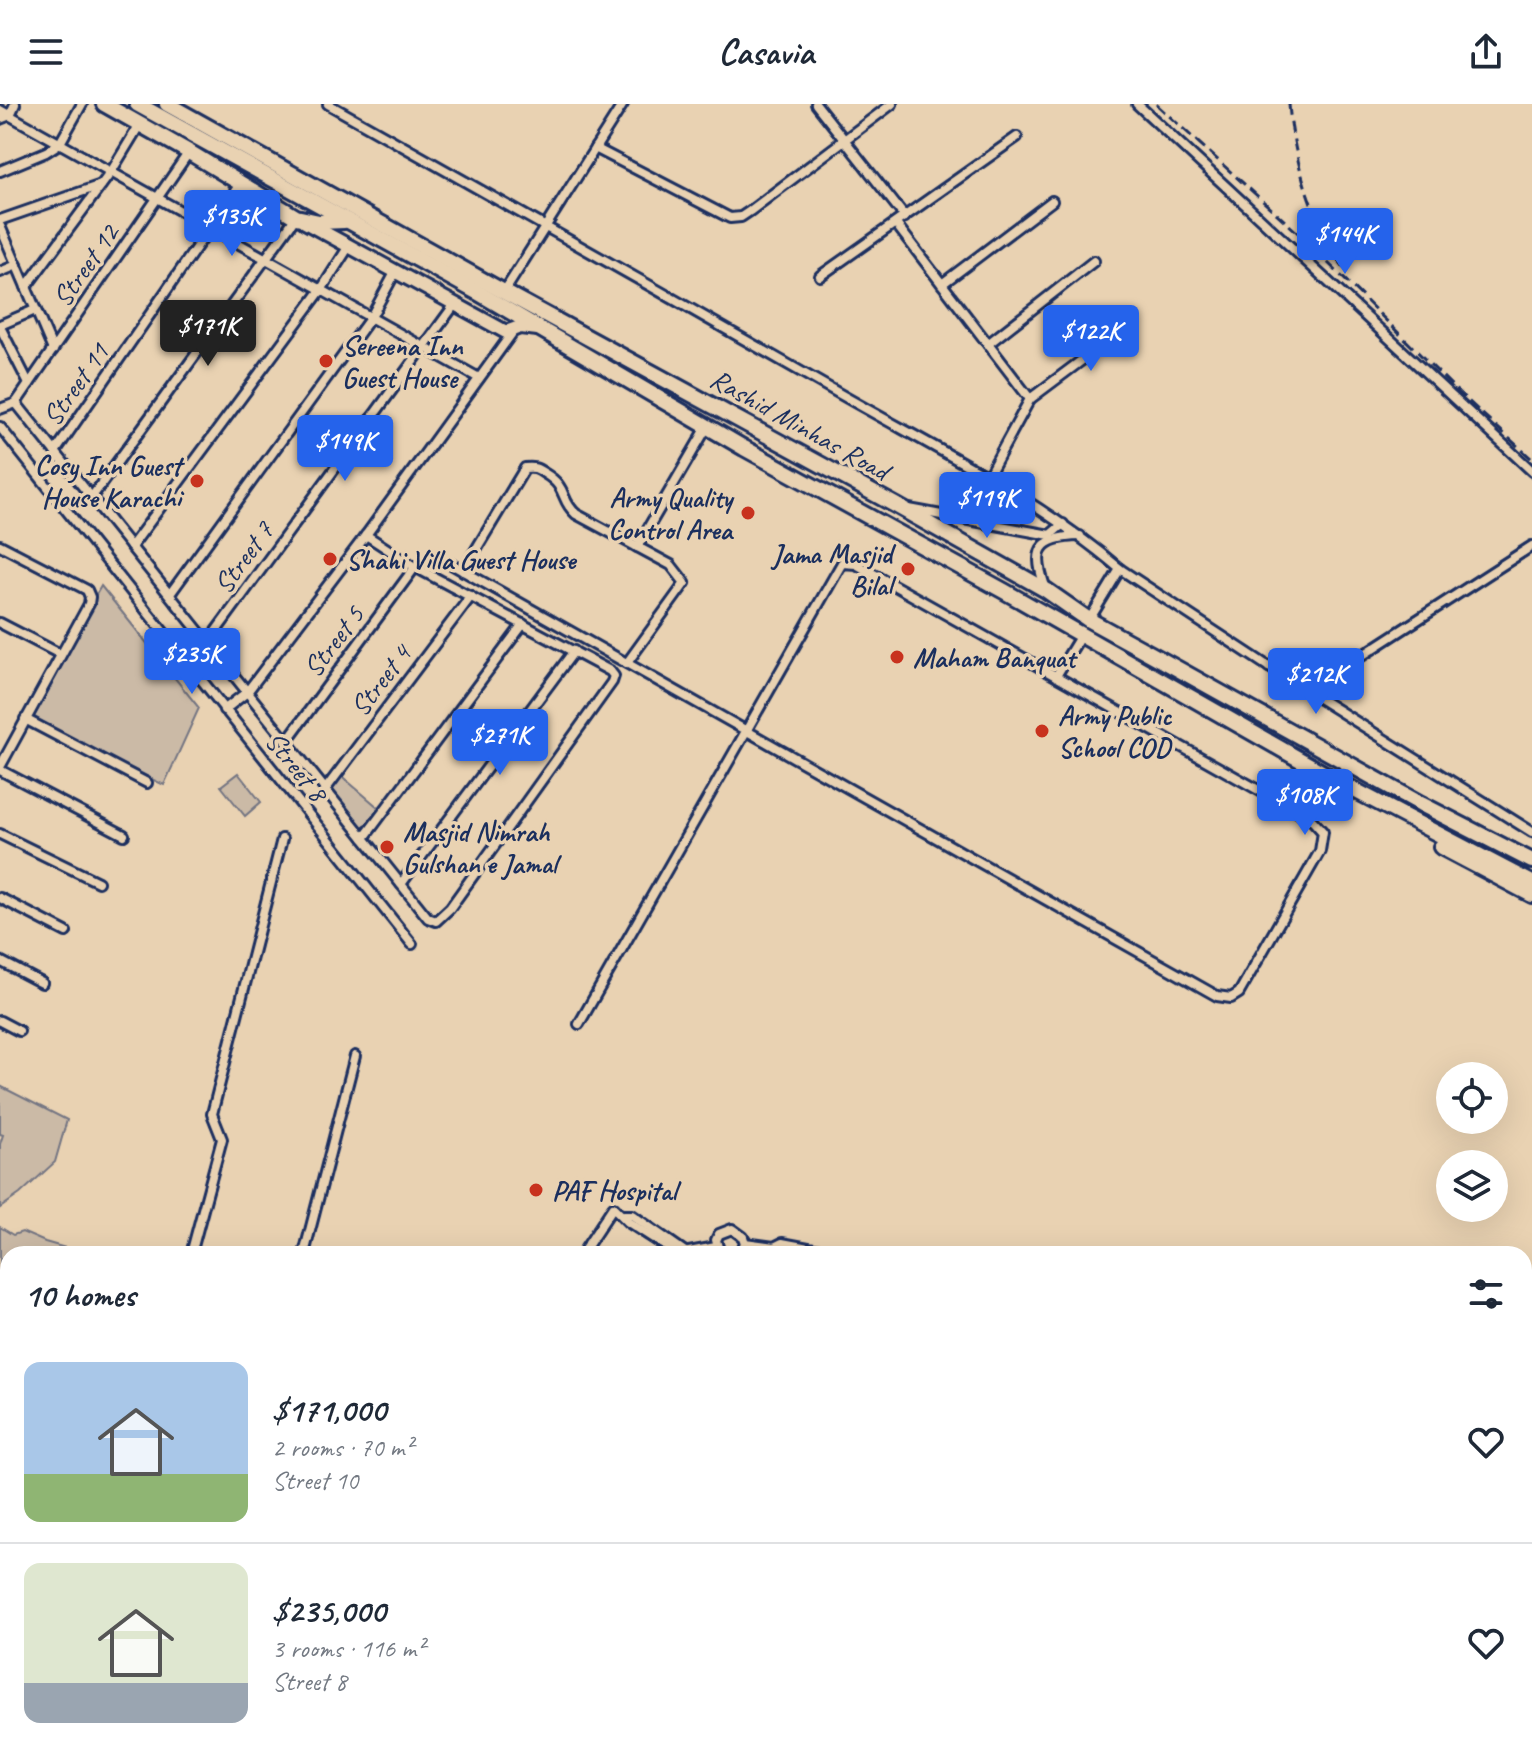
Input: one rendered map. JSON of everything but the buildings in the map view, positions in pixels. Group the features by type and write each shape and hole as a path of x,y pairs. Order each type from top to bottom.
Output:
{"main road":[{"path":"104,104 296,217 506,332 516,329 541,330"},
{"name":"Rashid Minhas Road","path":"137,104 477,292 707,427 1408,820 1532,883"},
{"name":"Rashid Minhas Road","path":"167,104 897,506 1046,590 1089,620 1421,804 1532,861"},
{"path":"362,213 375,226 412,250 413,258"},
{"path":"296,217 319,222 344,221"},
{"path":"428,250 432,260 456,274 477,292"},
{"path":"1408,820 1436,844 1532,895"}],"street":[{"path":"0,119 10,115 15,104"},
{"path":"0,171 60,143 82,104"},
{"path":"328,104 987,478 1081,536 1120,569 1269,667 1532,832"},
{"path":"504,292 623,104"},
{"path":"816,104 905,217"},
{"path":"595,148 730,218 741,217 892,104"},
{"path":"1137,104 1532,471"},
{"path":"0,110 479,378"},
{"path":"26,287 111,172 140,124"},
{"path":"820,276 1017,137"},
{"name":"Street 12","path":"16,403 189,152"},
{"name":"Street 11","path":"55,452 240,184"},
{"path":"0,220 101,185"},
{"path":"942,284 1052,201"},
{"path":"91,498 296,217"},
{"path":"896,224 1030,399"},
{"path":"0,226 53,350"},
{"path":"131,547 321,290 349,246"},
{"path":"988,344 1094,261"},
{"path":"0,272 17,265"},
{"path":"170,594 371,317 396,271"},
{"name":"Street 7","path":"208,642 455,304"},
{"path":"29,384 0,326 35,310"},
{"path":"987,478 1030,399 1133,322"},
{"path":"224,710 247,692 516,329"},
{"path":"0,409 16,403 432,922 450,908 614,676 574,651 415,567 366,535"},
{"name":"Street 8","path":"0,427 412,944"},
{"path":"637,547 707,427"},
{"path":"463,571 525,468 534,467 558,482 569,507 576,514 671,565 685,583 627,663"},
{"path":"897,506 1050,535 1063,524"},
{"path":"1046,590 1037,560 1041,549 1053,539 1081,536"},
{"path":"0,545 87,590 90,597 0,768 124,835"},
{"path":"1269,667 1360,657 1532,546"},
{"path":"451,564 747,732 1217,996 1231,998 1239,993 1320,851 1323,832 1312,820 856,564 842,563 747,732 579,1024"},
{"name":"Street 5","path":"286,742 415,567"},
{"path":"1089,620 1120,569"},
{"name":"Street 4","path":"325,790 471,596"},
{"path":"0,623 60,654"},
{"path":"364,838 523,624"},
{"path":"1056,676 1081,635"},
{"path":"401,884 574,651"},
{"path":"25,719 147,783"},
{"path":"0,834 98,882"},
{"path":"193,1246 222,1139 212,1114 282,839"},
{"path":"0,898 66,932"},
{"path":"0,961 42,983"},
{"path":"0,1021 19,1031"},
{"path":"306,1246 355,1056"},
{"path":"587,1246 613,1207 624,1215 632,1215 676,1246"},
{"path":"719,1246 719,1234 725,1230 739,1232 745,1243"},
{"path":"745,1243 767,1246"},
{"path":"776,1246 782,1243 798,1246"}],"shaded area":[{"path":"101,586 199,708 164,785 25,719"},
{"path":"238,773 261,802 245,816 221,786"},
{"path":"338,773 379,808 360,832 325,790"},
{"path":"0,1086 67,1120 55,1162 0,1208 0,1144 3,1135 0,1134"},
{"path":"0,1227 13,1235 22,1232 59,1246 0,1246"}],"railway":[{"path":"1156,104 1297,232 1456,390 1532,459"},
{"path":"1289,104 1295,147 1307,192 1325,235 1347,272"}],"place":[{"name":"Sereena Inn Guest House","path":"326,361"},
{"name":"Cosy Inn Guest House Karachi","path":"197,481"},
{"name":"Army Quality Control Area","path":"748,513"},
{"name":"Shahi Villa Guest House","path":"330,559"},
{"name":"Jama Masjid Bilal","path":"908,569"},
{"name":"Maham Banquat","path":"897,657"},
{"name":"Army Public School COD","path":"1042,731"},
{"name":"Masjid Nimrah Gulshan e Jamal","path":"387,847"},
{"name":"PAF Hospital","path":"536,1190"}]}
